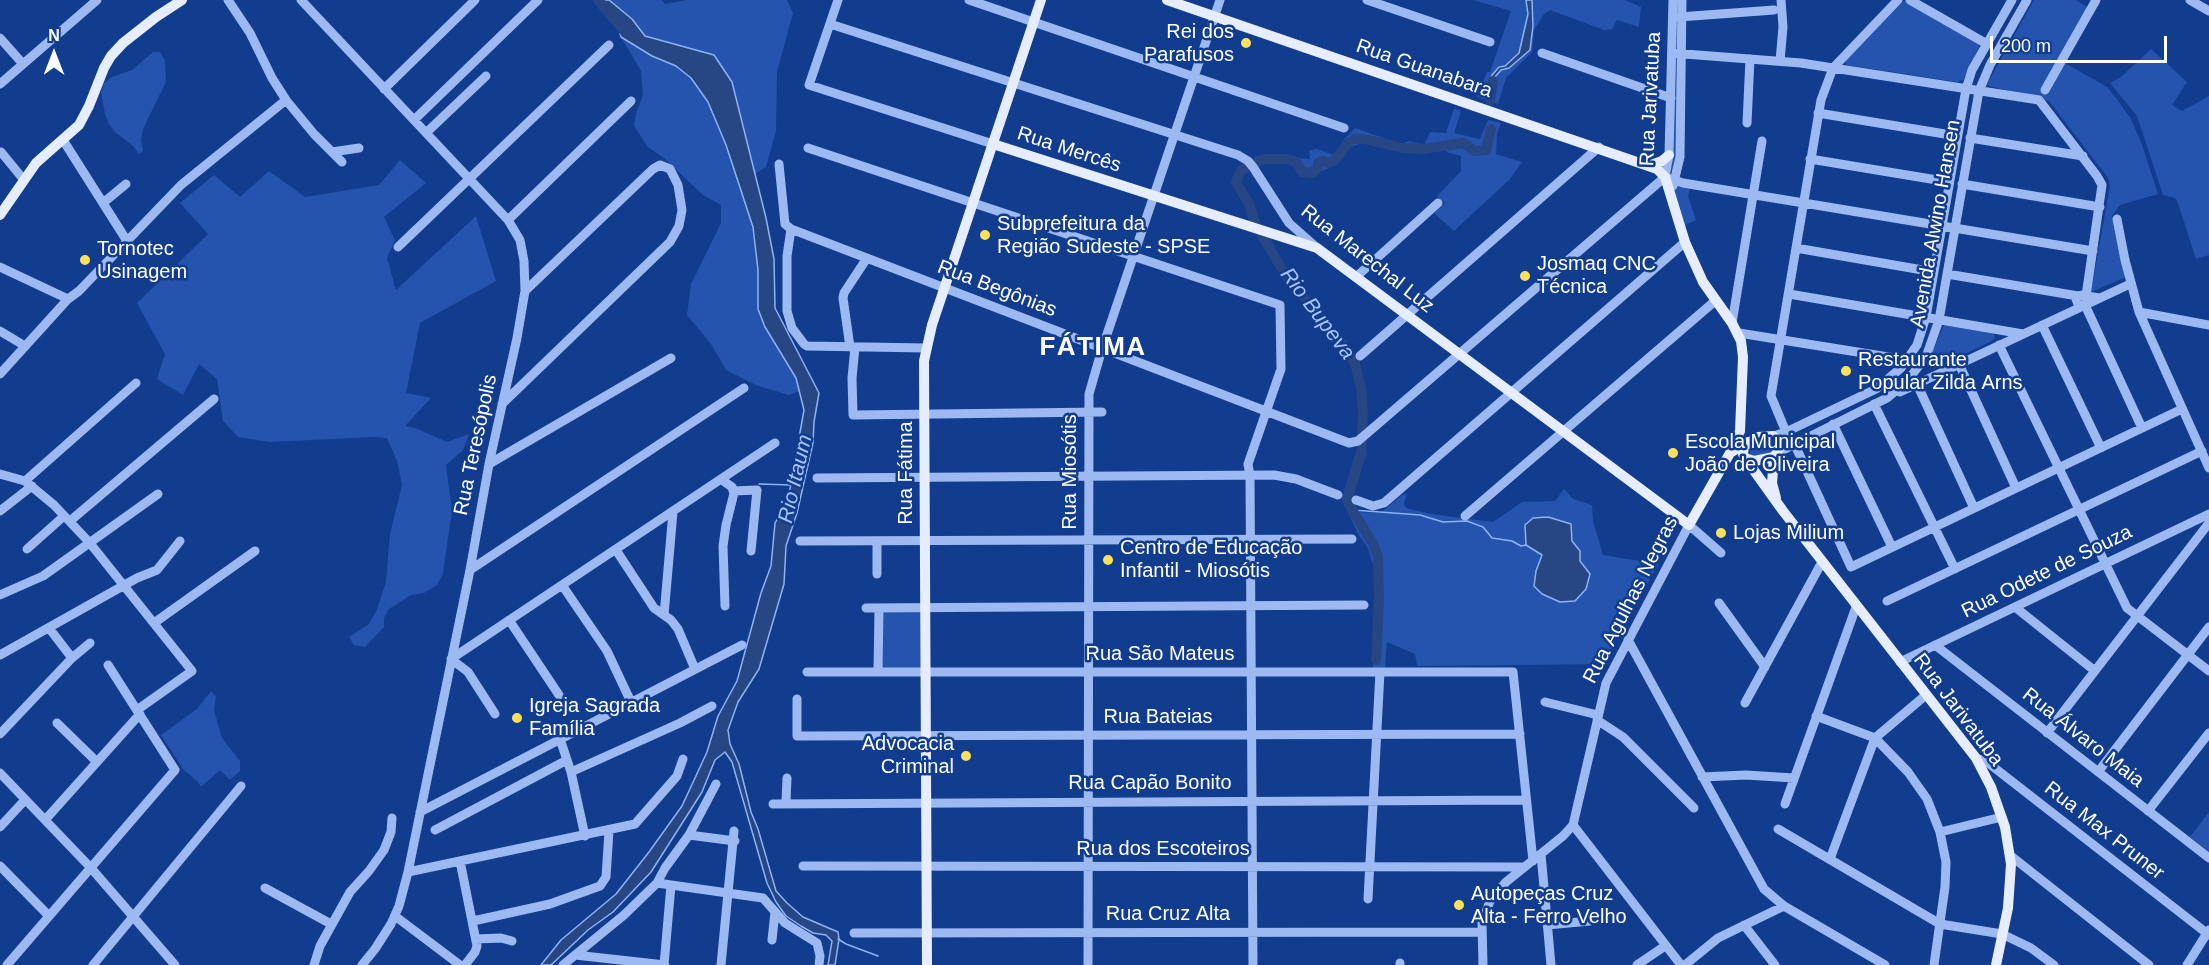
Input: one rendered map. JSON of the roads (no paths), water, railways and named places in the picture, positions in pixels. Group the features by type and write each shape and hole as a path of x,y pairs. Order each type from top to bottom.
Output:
{"main road":[{"path":"0,215 42,157 79,125 111,56 123,43 182,0"},
{"name":"Rua Fátima","path":"927,965 923,386 926,348 1041,0"},
{"name":"Rua Guanabara","path":"1167,0 1651,165 1670,179"},
{"name":"Rua Mercês","path":"993,144 1317,248"},
{"path":"1651,165 1670,155"},
{"name":"Rua Jarivatuba","path":"1670,179 1671,200 1702,282 1739,333 1743,357 1744,445 1783,512 1976,758 1991,787 2002,817 2011,856 2010,890 1996,965"},
{"name":"Rua Marechal Luz","path":"1317,248 1689,525"},
{"path":"1721,469 1744,445 1773,436"},
{"name":"Rua Jarivatuba","path":"1773,436 1779,442 1780,447 1775,455 1772,483 1783,512"},
{"path":"1744,445 1754,461 1775,455"},
{"name":"Rua Agulhas Negras","path":"1689,525 1730,453 1744,445"}],"street":[{"path":"0,84 98,0"},
{"path":"228,0 250,33 286,100 342,162"},
{"name":"Rua Teresópolis","path":"301,0 508,220 522,247 525,291 408,872 395,915 380,942 362,965"},
{"path":"384,89 474,0"},
{"path":"414,120 538,0"},
{"path":"830,24 838,0"},
{"path":"969,0 1344,128"},
{"name":"Rua Miosótis","path":"1088,965 1088,412 1091,384 1221,0"},
{"path":"1367,0 1490,42"},
{"name":"Rua Jarivatuba","path":"1673,0 1678,17"},
{"name":"Rua Jarivatuba","path":"1670,179 1680,162 1677,54 1678,17 1682,0"},
{"path":"1780,61 1783,27 1781,0"},
{"path":"1786,432 1771,396 1818,113 1833,68 1898,0"},
{"path":"1910,0 1987,44"},
{"name":"Avenida Alwino Hansen","path":"1775,455 1794,443 1887,398 1907,381 1926,357 1939,320 1979,91 2027,0"},
{"path":"2045,90 2096,0"},
{"path":"2190,0 2209,11"},
{"name":"Avenida Alwino Hansen","path":"1773,436 1876,389 1892,377 1917,345 1926,317 1966,89 1972,70 2008,1"},
{"path":"1678,17 1774,10"},
{"name":"Rua Marechal Luz","path":"830,24 1238,155 1250,164 1289,223 1317,248"},
{"name":"Rua Mercês","path":"830,24 810,85 993,144"},
{"path":"0,38 23,64"},
{"path":"398,248 609,45"},
{"path":"1542,53 1671,98"},
{"path":"1677,54 1780,61 2039,100 2083,156 2102,185 2093,251 2081,299 2065,314 1887,398"},
{"name":"Rua Jarivatuba","path":"1670,179 1671,98 1677,54"},
{"path":"1747,123 1750,59"},
{"path":"426,133 486,76"},
{"path":"0,374 68,299 80,291 181,185 286,100"},
{"path":"508,220 631,101"},
{"path":"1818,113 1957,136"},
{"path":"1970,138 2083,156"},
{"path":"63,140 127,241"},
{"path":"1732,323 1762,141"},
{"path":"1360,356 1599,147"},
{"path":"332,152 359,148"},
{"path":"808,148 1280,305 1281,369 1248,459 1251,539 1253,965"},
{"path":"1,152 24,180"},
{"path":"1810,159 1949,182"},
{"path":"779,164 785,224 791,229 787,255 787,310 792,328 804,344 807,346 926,348"},
{"path":"502,404 675,235 682,219 682,198 670,169 660,165 653,168 525,291"},
{"path":"1459,354 1670,179 2093,251"},
{"path":"103,203 126,184"},
{"path":"1962,184 2100,207"},
{"path":"1356,278 1438,203"},
{"path":"2117,219 2130,284 2139,312 2209,468"},
{"name":"Rua Begônias","path":"791,229 1344,442 1358,441 1459,354"},
{"path":"1356,501 1373,506 1384,503 1685,242"},
{"path":"1796,248 1934,272"},
{"path":"867,258 843,298 853,347 853,415 1102,412"},
{"path":"0,267 68,299"},
{"path":"1947,274 2081,299 2100,298 2130,284"},
{"path":"1789,294 2024,334"},
{"path":"2081,299 2142,428"},
{"path":"1465,516 1715,301"},
{"path":"2139,312 2209,326"},
{"path":"2042,325 2101,448"},
{"path":"0,332 25,346"},
{"path":"1739,333 1907,360"},
{"path":"2000,345 2127,608 2209,671"},
{"path":"489,464 671,358"},
{"path":"1959,364 2016,488"},
{"path":"0,511 136,384"},
{"path":"1917,384 1974,508"},
{"path":"470,570 744,388"},
{"path":"27,549 214,399"},
{"path":"1875,404 1954,569"},
{"path":"1794,443 1851,567 2182,409"},
{"path":"1833,424 1892,548"},
{"path":"495,714 468,672 451,659 775,443"},
{"path":"1887,601 2202,451"},
{"path":"0,474 29,483 67,518 192,670 139,712 45,820"},
{"path":"817,478 1286,476 1338,495"},
{"path":"722,480 728,482 733,491 723,546 725,606"},
{"path":"733,491 757,490 752,551"},
{"path":"0,595 43,576 158,494"},
{"path":"664,615 673,512"},
{"name":"Rua Odete de Souza","path":"1900,662 2209,514"},
{"path":"2047,733 2209,523"},
{"path":"1689,525 1720,553"},
{"name":"Rua Agulhas Negras","path":"1573,825 1606,683 1689,525"},
{"path":"800,542 1352,539"},
{"path":"0,655 124,585 161,567 180,541"},
{"path":"877,541 877,574"},
{"path":"616,550 654,608 678,629 695,669"},
{"path":"154,623 255,551"},
{"path":"1745,704 1822,562"},
{"path":"562,585 607,651 631,702"},
{"path":"1719,603 1765,667"},
{"path":"866,608 1364,605"},
{"path":"1785,804 1856,607"},
{"path":"2015,607 2095,671"},
{"path":"878,672 879,608"},
{"path":"509,620 559,694"},
{"path":"2098,772 2209,627"},
{"path":"49,628 72,658"},
{"path":"1628,640 1759,882 1772,898 1784,906 1886,965"},
{"path":"0,734 72,658 90,643"},
{"path":"420,812 742,645"},
{"name":"Rua Álvaro Maia","path":"1935,645 2209,858"},
{"path":"8,965 175,770 108,665"},
{"name":"Rua São Mateus","path":"807,672 1513,672 1520,734"},
{"path":"1368,899 1380,672"},
{"path":"1830,859 1875,738 1926,695"},
{"name":"Rua Bateias","path":"797,699 797,736 1520,734"},
{"path":"1545,702 1597,717 1623,737 1694,808"},
{"path":"571,772 680,723 712,706"},
{"path":"1816,716 1875,738 1899,761 1923,791 1940,832 1946,870 1934,965"},
{"path":"57,723 97,762"},
{"path":"2148,811 2209,733"},
{"path":"1520,734 1533,861"},
{"path":"560,739 571,772 585,836"},
{"name":"Rua Max Pruner","path":"1976,758 1987,762 2208,933"},
{"path":"408,872 629,826 640,820 657,796 679,773 683,759"},
{"path":"435,830 567,760"},
{"path":"0,773 24,801 91,868 175,965"},
{"path":"1702,777 1746,775 1794,778"},
{"path":"786,802 787,778"},
{"path":"563,965 624,915 657,883 689,835 716,784"},
{"path":"93,965 241,786"},
{"name":"Rua Capão Bonito","path":"773,804 786,802 1526,800"},
{"path":"0,827 24,801"},
{"path":"1940,832 2002,817"},
{"path":"314,965 320,946 350,892 380,856 391,832 392,818"},
{"path":"1483,965 1482,932 1484,915 1490,901 1500,887 1563,836 1573,825 1665,946 1683,965 1712,942 1784,906"},
{"path":"1778,829 1940,924 2002,934 2031,948 2054,965"},
{"path":"472,921 550,904 600,886 606,877 609,831"},
{"path":"689,835 735,836 721,965"},
{"path":"1541,854 1551,965"},
{"path":"2011,856 2149,965"},
{"path":"460,861 477,949 465,965"},
{"path":"0,866 49,916"},
{"name":"Rua dos Escoteiros","path":"803,866 1524,867"},
{"path":"657,883 759,896 790,927 817,943 820,956 819,965"},
{"path":"575,955 611,962 664,965 671,885"},
{"path":"265,888 331,924"},
{"path":"772,940 775,912"},
{"path":"395,915 460,965"},
{"path":"1547,925 1590,921"},
{"path":"1744,925 1775,965"},
{"name":"Rua Cruz Alta","path":"855,933 1482,932"},
{"path":"2187,965 2208,933"},
{"path":"476,939 501,938 512,941"},
{"path":"1637,965 1665,946"}],"water":[{"path":"597,0 609,0 632,19 645,36 714,55 732,82 774,259 775,308 819,393 813,443 797,513 786,546 784,584 759,669 738,702 728,730 730,744 739,764 751,812 776,891 803,917 838,932 835,965 828,965 832,941 826,935 813,933 786,916 776,902 767,883 732,762 725,752 715,760 702,792 651,872 613,912 588,930 551,965 541,965 561,940 616,894 682,806 707,752 718,716 737,681 761,593 771,566 775,523 788,500 804,410 796,378 765,327 758,309 758,270 753,227 726,145 708,102 691,78 676,66 652,56 621,37 615,14"},
{"path":"1526,0 1532,0 1533,26 1530,50 1509,68 1501,70 1495,77 1495,87 1490,94 1492,75 1519,53 1528,14"},
{"path":"1548,517 1571,524 1572,541 1580,551 1580,561 1590,574 1586,589 1575,601 1560,602 1542,594 1534,586 1536,571 1542,555 1526,545 1525,525 1533,518"}],"waterway":[{"name":"Rio Itaum","path":"598,0 625,32"},
{"name":"Rio Bupeva","path":"1490,101 1493,81"},
{"name":"Rio Bupeva","path":"1354,139 1364,139 1403,148 1423,149 1463,143 1475,151 1486,150 1491,129"},
{"name":"Rio Bupeva","path":"1348,143 1335,160 1318,163 1318,168 1312,173 1302,172 1296,162 1288,159 1264,159 1241,170 1236,182 1249,204 1255,223 1286,276 1344,345 1355,363 1361,388 1363,412 1361,454 1347,501 1373,544 1378,557 1379,599 1376,660"},
{"path":"759,484 791,485"},
{"path":"1353,510 1420,515 1443,522 1467,521 1483,527 1492,538 1512,541 1521,546 1526,545"},
{"path":"838,939 878,956"}],"place":[{"name":"Rei dos Parafusos","path":"1246,43"},
{"name":"Subprefeitura da Região Sudeste - SPSE","path":"985,235"},
{"name":"Tornotec Usinagem","path":"85,260"},
{"name":"Josmaq CNC Técnica","path":"1525,276"},
{"name":"Restaurante Popular Zilda Arns","path":"1846,371"},
{"name":"Escola Municipal João de Oliveira","path":"1673,453"},
{"name":"Lojas Milium","path":"1721,533"},
{"name":"Centro de Educação Infantil - Miosótis","path":"1108,560"},
{"name":"Igreja Sagrada Família","path":"517,718"},
{"name":"Advocacia Criminal","path":"966,756"},
{"name":"Autopeças Cruz Alta - Ferro Velho","path":"1459,905"}],"district":[{"name":"FÁTIMA","path":"1093,348"}]}
